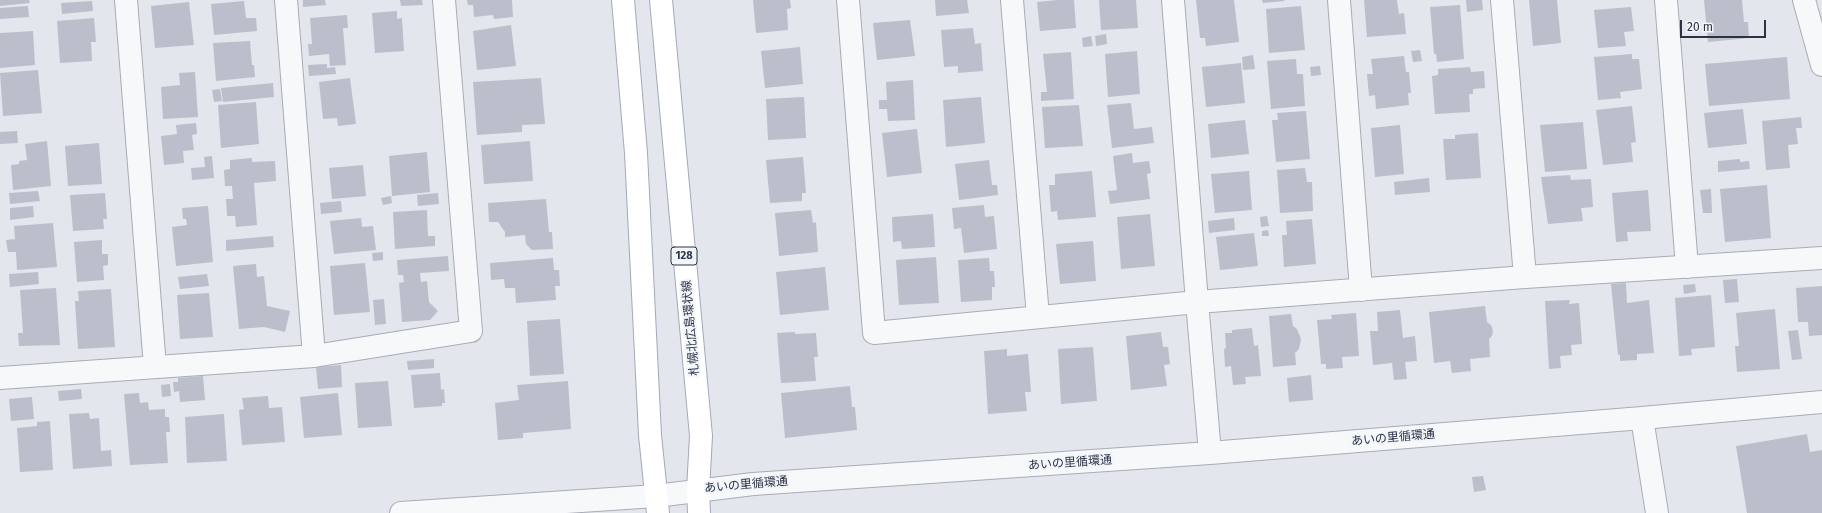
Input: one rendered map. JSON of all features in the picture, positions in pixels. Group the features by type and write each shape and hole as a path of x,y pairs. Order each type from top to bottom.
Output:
{"main road":[{"path":"622,0 636,153 650,436 657,504"},
{"name":"札幌北広島環状線","path":"661,0 701,436 698,490 699,513"}],"street":[{"path":"126,0 154,367"},
{"path":"286,0 314,356"},
{"path":"0,378 314,356 471,331 444,0"},
{"path":"848,0 874,333 1197,302 1525,277 1822,258"},
{"path":"1012,0 1038,317"},
{"path":"1173,0 1210,453"},
{"path":"1339,0 1361,290"},
{"path":"1502,0 1525,277"},
{"path":"1666,0 1687,267"},
{"path":"1804,0 1822,65"},
{"name":"あいの里循環通","path":"401,513 657,504 698,490 761,483 1210,453 1822,402"},
{"path":"1642,418 1657,513"}],"building":[{"path":"0,0 29,0 30,3 0,6"},
{"path":"303,0 325,0 326,5 303,7"},
{"path":"400,0 422,0 423,5 401,6"},
{"path":"467,0 512,0 513,17 494,19 493,15 474,17 473,5 468,5"},
{"path":"753,0 790,0 791,8 787,9 788,30 756,33"},
{"path":"935,0 967,0 969,13 936,16"},
{"path":"1074,0 1076,28 1040,31 1037,2"},
{"path":"1099,0 1136,0 1138,28 1101,30"},
{"path":"1196,0 1234,0 1239,42 1206,46 1205,38 1200,38"},
{"path":"1262,0 1284,0 1285,1 1263,3"},
{"path":"1364,0 1397,0 1399,14 1404,13 1406,34 1367,37"},
{"path":"1466,0 1482,0 1483,10 1467,12"},
{"path":"1529,0 1557,0 1561,43 1533,46"},
{"path":"1704,0 1742,0 1744,22 1748,22 1749,38 1708,42"},
{"path":"92,1 93,11 62,14 61,3"},
{"path":"244,1 246,18 256,18 257,31 214,35 211,4"},
{"path":"189,2 194,45 155,48 151,6"},
{"path":"1460,5 1464,59 1437,62 1436,54 1434,54 1430,7"},
{"path":"28,6 29,17 0,19 0,8"},
{"path":"1301,6 1305,50 1269,53 1266,9"},
{"path":"1631,7 1634,31 1624,32 1626,46 1598,48 1594,10"},
{"path":"397,11 397,19 402,18 404,51 375,53 372,13"},
{"path":"347,15 348,28 343,28 346,65 330,66 329,54 309,56 308,44 312,44 310,18"},
{"path":"94,18 96,42 91,42 92,61 60,63 57,21"},
{"path":"910,20 915,56 877,60 873,23"},
{"path":"511,25 516,66 477,70 473,31"},
{"path":"973,28 975,44 981,43 983,71 958,73 958,66 944,67 941,30"},
{"path":"33,31 35,65 0,68 0,33"},
{"path":"1106,34 1107,44 1096,46 1095,36"},
{"path":"1091,36 1093,46 1083,47 1082,38"},
{"path":"250,41 252,65 254,65 255,77 216,81 213,43"},
{"path":"800,47 803,84 765,88 761,51"},
{"path":"1420,50 1422,61 1413,62 1411,51"},
{"path":"1137,51 1140,94 1108,97 1105,54"},
{"path":"1071,52 1074,99 1041,101 1041,92 1047,92 1043,54"},
{"path":"1632,54 1632,59 1639,59 1642,89 1620,92 1621,98 1598,100 1594,57"},
{"path":"1253,55 1255,69 1243,70 1242,57"},
{"path":"1404,56 1406,72 1409,72 1411,93 1408,93 1409,105 1376,109 1375,95 1369,96 1367,74 1373,74 1371,59"},
{"path":"1787,57 1790,99 1709,106 1705,64"},
{"path":"1296,59 1297,74 1303,74 1305,106 1271,109 1267,61"},
{"path":"1241,63 1245,103 1206,107 1202,67"},
{"path":"327,64 327,68 335,67 336,74 309,76 308,65"},
{"path":"1320,66 1321,75 1311,76 1310,67"},
{"path":"1470,67 1471,72 1484,71 1485,88 1473,89 1473,94 1469,94 1470,112 1435,114 1432,76 1438,75 1438,69"},
{"path":"38,70 42,113 3,116 0,73"},
{"path":"195,72 198,117 163,119 161,87 180,85 179,73"},
{"path":"350,78 356,124 338,126 337,118 323,119 319,82"},
{"path":"541,78 545,124 522,125 522,132 477,135 473,82"},
{"path":"913,80 915,120 888,121 887,109 879,109 879,100 887,100 886,82"},
{"path":"273,83 274,97 223,102 221,88"},
{"path":"220,89 222,101 214,102 212,90"},
{"path":"804,97 806,138 768,140 766,99"},
{"path":"981,97 985,143 946,147 943,100"},
{"path":"256,102 259,144 221,148 218,105"},
{"path":"1131,103 1134,129 1152,127 1154,143 1112,148 1107,105"},
{"path":"1079,105 1083,146 1045,148 1042,107"},
{"path":"1632,106 1636,142 1631,143 1633,162 1603,165 1596,110"},
{"path":"1743,109 1747,144 1708,148 1704,113"},
{"path":"1306,111 1310,159 1276,162 1272,120 1278,120 1277,113"},
{"path":"1801,117 1802,128 1796,128 1798,144 1788,145 1790,168 1766,170 1762,121"},
{"path":"1245,120 1249,154 1211,158 1208,124"},
{"path":"1583,122 1587,169 1545,172 1540,125"},
{"path":"196,123 197,134 192,135 194,150 183,151 184,163 164,165 161,136 177,134 176,125"},
{"path":"1400,125 1404,174 1375,177 1371,128"},
{"path":"917,129 922,173 887,177 882,133"},
{"path":"17,131 18,143 0,144 0,132"},
{"path":"1478,133 1481,178 1446,180 1443,139 1455,139 1455,135"},
{"path":"47,141 51,186 13,190 11,165 19,164 19,161 27,160 25,144"},
{"path":"530,141 533,181 484,184 481,145"},
{"path":"99,143 102,184 68,186 65,146"},
{"path":"427,152 430,192 392,196 389,156"},
{"path":"1132,153 1133,163 1149,161 1151,173 1147,174 1150,199 1110,204 1108,191 1117,190 1113,156"},
{"path":"212,156 214,178 192,180 191,168 205,167 204,157"},
{"path":"803,157 806,193 802,193 802,201 770,203 766,160"},
{"path":"252,158 252,162 275,161 276,181 254,183 257,225 236,227 235,216 227,216 226,199 233,199 232,186 225,186 224,170 230,169 230,160"},
{"path":"1740,159 1740,162 1749,161 1750,169 1718,172 1718,161"},
{"path":"989,160 992,185 997,185 998,195 959,200 955,164"},
{"path":"363,165 366,196 332,199 329,168"},
{"path":"1305,168 1307,182 1312,182 1313,211 1280,213 1277,170"},
{"path":"1092,171 1096,217 1058,220 1057,211 1051,212 1049,185 1055,185 1055,174"},
{"path":"1249,171 1252,210 1215,213 1211,174"},
{"path":"1570,175 1571,180 1591,179 1593,207 1581,208 1583,221 1548,224 1541,177"},
{"path":"1429,178 1430,192 1395,195 1394,182"},
{"path":"1767,185 1771,238 1725,242 1720,189"},
{"path":"1711,189 1712,213 1703,213 1700,190"},
{"path":"1648,190 1651,231 1627,232 1628,241 1616,242 1612,193"},
{"path":"38,191 40,201 10,204 9,193"},
{"path":"105,193 107,219 103,219 104,229 73,231 70,195"},
{"path":"438,193 439,204 418,206 417,195"},
{"path":"391,196 392,203 383,205 381,198"},
{"path":"546,199 549,232 552,232 553,249 532,250 526,244 525,235 505,237 505,232 498,222 489,222 488,203"},
{"path":"341,201 342,212 321,214 320,203"},
{"path":"984,205 985,217 994,216 997,249 964,253 961,228 954,229 952,208"},
{"path":"33,206 34,217 10,220 10,208"},
{"path":"208,206 213,262 176,266 172,227 187,225 186,219 183,219 182,208"},
{"path":"427,210 428,236 435,236 435,246 395,249 393,212"},
{"path":"811,210 813,223 816,222 818,252 779,256 775,213"},
{"path":"933,214 935,247 902,249 901,241 893,242 892,217"},
{"path":"1150,214 1155,266 1121,269 1117,217"},
{"path":"1267,216 1269,226 1261,227 1260,217"},
{"path":"361,218 362,227 373,226 376,250 334,254 330,221"},
{"path":"1234,218 1235,230 1209,233 1208,221"},
{"path":"1312,219 1316,264 1284,267 1282,235 1287,235 1286,221"},
{"path":"53,223 57,267 17,270 16,252 8,252 6,240 15,239 14,226"},
{"path":"1268,230 1269,236 1262,236 1262,231"},
{"path":"1254,233 1258,266 1220,270 1216,237"},
{"path":"273,236 274,247 226,251 226,240"},
{"path":"102,240 102,254 108,254 108,265 103,266 104,280 77,282 74,242"},
{"path":"1093,241 1096,281 1060,284 1056,244"},
{"path":"383,252 383,260 373,261 372,253"},
{"path":"448,256 449,271 420,273 421,282 427,281 429,302 438,311 430,320 402,322 399,283 404,282 403,275 398,275 397,260"},
{"path":"936,257 939,303 899,305 896,260"},
{"path":"553,258 554,270 559,270 560,286 555,286 556,300 516,303 515,288 505,288 504,279 491,280 490,263"},
{"path":"989,258 990,271 994,271 995,287 992,287 992,300 961,302 958,260"},
{"path":"365,263 370,312 334,315 330,266"},
{"path":"256,264 257,277 264,276 267,306 290,311 285,332 264,327 239,329 233,266"},
{"path":"825,267 829,310 780,315 776,272"},
{"path":"38,272 39,284 10,287 9,274"},
{"path":"207,274 209,286 180,289 178,277"},
{"path":"1737,279 1739,302 1725,303 1723,280"},
{"path":"1626,283 1627,303 1649,300 1654,353 1637,354 1637,360 1620,361 1620,355 1618,355 1611,284"},
{"path":"1695,284 1696,292 1684,294 1683,285"},
{"path":"1822,286 1822,335 1809,336 1808,322 1798,322 1796,288"},
{"path":"56,288 60,345 19,346 18,333 23,333 20,290"},
{"path":"111,289 115,347 78,349 75,301 79,301 78,291"},
{"path":"209,293 213,337 180,339 177,295"},
{"path":"1711,295 1715,347 1691,349 1692,355 1679,356 1675,298"},
{"path":"384,299 386,324 375,325 373,300"},
{"path":"1570,300 1569,304 1579,303 1582,344 1571,345 1572,355 1560,356 1561,368 1549,369 1545,301"},
{"path":"1485,306 1487,322 1491,325 1493,331 1492,336 1489,339 1490,357 1470,359 1471,371 1452,373 1450,361 1434,363 1429,312"},
{"path":"1775,309 1780,369 1737,372 1735,346 1739,346 1736,313"},
{"path":"1400,310 1403,338 1415,336 1417,361 1405,362 1407,379 1394,380 1392,363 1373,365 1370,331 1378,331 1377,312"},
{"path":"1356,313 1359,356 1342,357 1343,368 1326,369 1326,364 1321,364 1317,320 1332,319 1331,315"},
{"path":"1291,314 1293,326 1297,329 1301,339 1299,349 1295,353 1296,365 1273,367 1269,316"},
{"path":"560,319 564,374 530,376 527,321"},
{"path":"1252,328 1254,346 1258,345 1261,376 1245,377 1246,384 1233,385 1231,366 1225,367 1225,333 1232,333 1232,330"},
{"path":"1798,330 1802,359 1792,360 1788,331"},
{"path":"795,332 795,334 816,333 818,357 814,357 816,381 781,383 777,333"},
{"path":"1161,332 1163,347 1168,347 1170,364 1164,365 1167,386 1131,390 1126,336"},
{"path":"1093,347 1097,401 1061,404 1058,349"},
{"path":"1007,349 1007,356 1028,354 1031,392 1025,392 1027,411 988,414 984,351"},
{"path":"434,359 434,368 408,370 407,361"},
{"path":"341,365 342,387 318,389 316,367"},
{"path":"440,373 441,390 444,389 445,403 442,403 442,406 414,408 411,375"},
{"path":"1311,375 1313,400 1289,402 1287,378"},
{"path":"203,376 205,400 180,402 179,391 174,392 173,382 178,382 178,378"},
{"path":"388,381 392,426 358,428 355,383"},
{"path":"568,381 571,429 523,433 523,438 498,440 495,403 519,400 517,385"},
{"path":"170,384 171,396 162,397 161,385"},
{"path":"850,386 852,407 855,407 857,430 785,438 781,393"},
{"path":"81,389 82,399 59,401 58,391"},
{"path":"139,393 140,403 148,402 149,410 165,409 165,417 169,417 170,432 166,432 168,463 130,465 124,394"},
{"path":"338,393 342,435 304,438 300,397"},
{"path":"268,396 269,408 282,407 285,442 242,445 239,410 244,409 242,398"},
{"path":"32,397 34,419 11,421 9,399"},
{"path":"89,413 90,419 99,418 101,451 111,450 112,466 73,469 69,414"},
{"path":"224,414 227,461 187,463 185,417"},
{"path":"50,421 53,470 20,472 17,428 37,426 37,422"},
{"path":"1807,434 1810,452 1822,450 1822,513 1747,513 1736,446"},
{"path":"1483,476 1486,490 1474,492 1472,477"}]}
